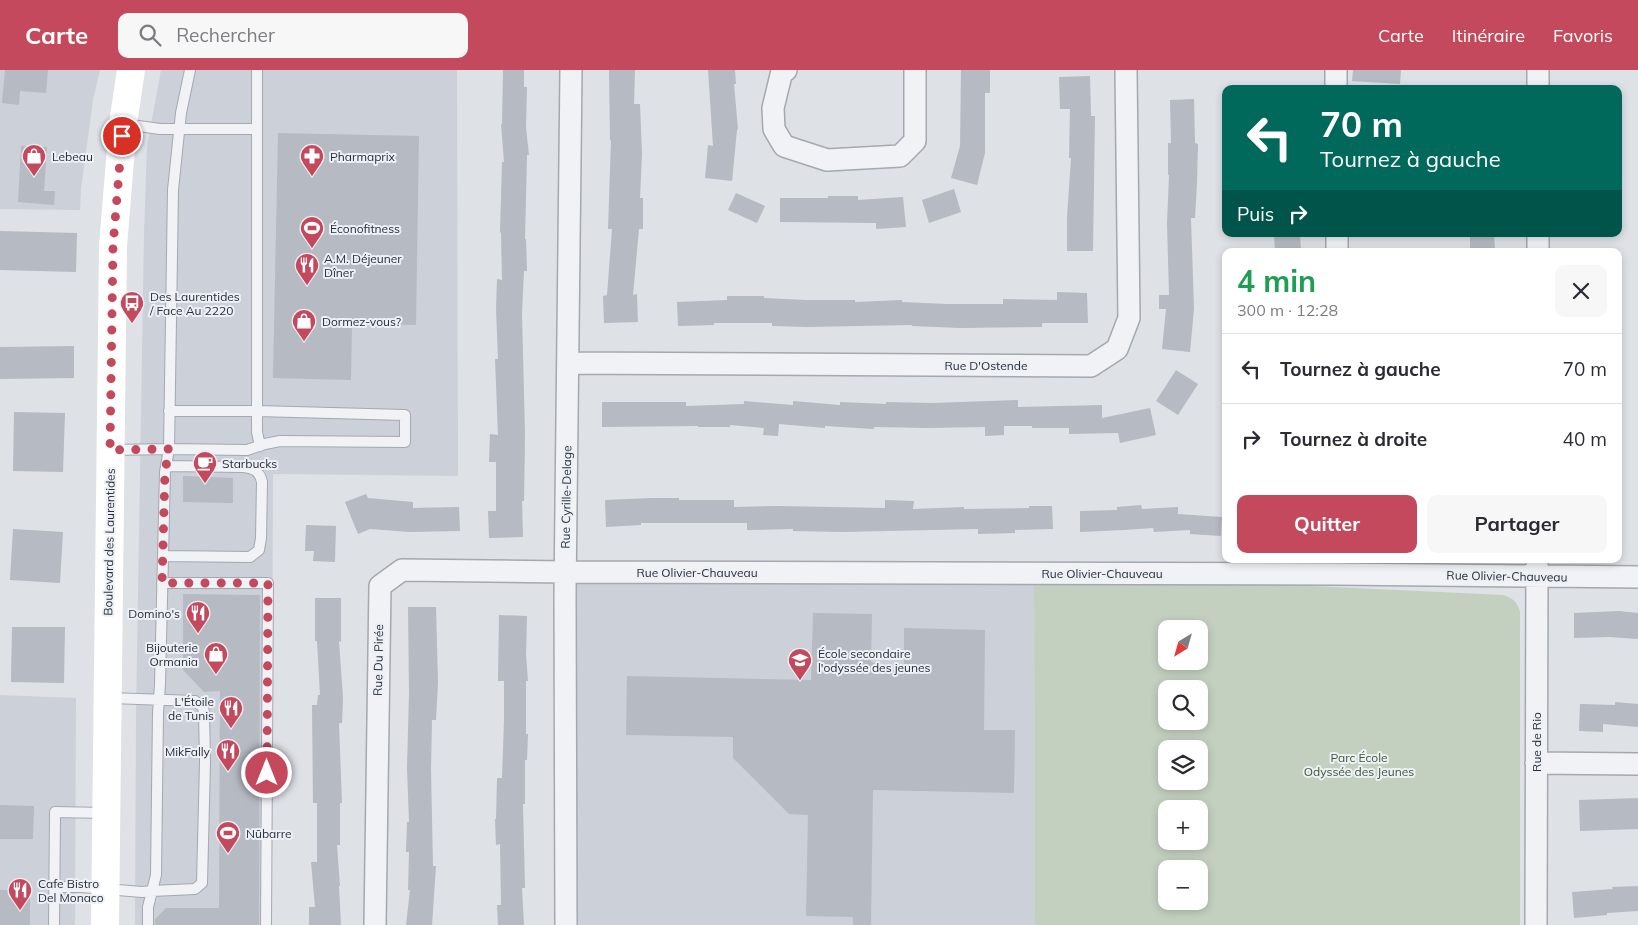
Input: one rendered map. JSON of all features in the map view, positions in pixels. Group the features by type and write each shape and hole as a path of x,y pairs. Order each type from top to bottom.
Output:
{"main road":[{"name":"Boulevard des Laurentides","path":"105,925 113,246 123,124 131,70"}],"street":[{"name":"Rue Cyrille-Delage","path":"566,925 565,572 571,70"},
{"path":"786,70 782,72 773,108 774,129 784,146 827,160 900,156 915,141 915,70"},
{"name":"Rue D'Ostende","path":"568,363 1091,366 1118,349 1129,318 1126,70"},
{"path":"1336,70 1336,85"},
{"path":"1538,70 1538,85"},
{"name":"Rue Olivier-Chauveau","path":"565,572 1337,566 1537,567 1638,577"},
{"name":"Rue de Rio","path":"1536,925 1537,567"},
{"name":"Rue Du Pirée","path":"375,925 380,586 402,570 565,572"},
{"path":"1536,763 1638,764"}],"lane":[{"path":"148,925 148,906 156,875 162,583 166,466 169,449 173,190 179,129 190,70"},
{"path":"257,70 256,432 260,446"},
{"path":"123,124 146,128 257,129"},
{"path":"110,450 247,450 280,441 405,442 405,415 169,411"},
{"path":"163,556 250,557 259,550 261,538 262,482 260,475 254,469 243,467 166,466"},
{"path":"162,583 268,583 266,925"},
{"path":"54,887 81,887 142,892 195,889 200,886 203,876 204,710 195,701 108,698"},
{"path":"54,925 55,812 106,813"}],"shaded area":[{"path":"0,70 100,70 93,100 80,210 0,209"},
{"path":"161,70 457,70 458,476 273,474 271,925 135,925 136,715 144,235 147,146"},
{"name":"École secondaire l'odyssée des jeunes","path":"565,572 1034,573 1035,925 566,925"},
{"path":"0,695 76,698 75,925 0,925"}],"green space":[{"name":"Parc École Odyssée des Jeunes","path":"1034,573 1503,595 1512,599 1520,611 1520,925 1035,925"}],"building":[{"path":"5,70 48,70 46,93 20,91 19,105 2,103"},
{"path":"503,70 524,70 524,87 527,87 526,127 529,155 527,155 525,239 527,271 524,271 522,313 525,435 524,501 522,501 523,537 489,538 488,511 496,511 496,462 489,462 490,434 498,435 495,359 498,359 497,279 502,280 500,232 502,162 504,162 501,124"},
{"path":"609,70 635,70 634,104 640,104 642,154 640,198 643,198 643,229 639,229 633,295 637,294 638,322 604,323 603,296 607,295 612,229 608,229 611,140"},
{"path":"708,70 735,70 736,84 734,84 738,129 732,181 705,178 708,145 713,146"},
{"path":"961,70 990,70 990,93 985,93 985,153 977,185 951,178 960,146"},
{"path":"1353,70 1401,70 1400,84 1352,81"},
{"path":"1090,76 1091,116 1095,116 1093,251 1067,251 1071,158 1069,158 1070,109 1060,109 1059,77"},
{"path":"1194,99 1195,143 1198,144 1195,218 1191,218 1194,309 1190,352 1162,349 1166,309 1159,309 1159,295 1169,295 1167,223 1168,143 1171,143 1170,100"},
{"path":"278,133 419,136 416,325 352,324 351,380 273,378"},
{"path":"21,146 47,147 44,191 55,191 54,205 18,202"},
{"path":"954,189 961,212 929,223 922,200"},
{"path":"736,193 765,206 757,223 728,210"},
{"path":"828,196 858,196 858,200 903,197 906,227 876,229 876,223 780,222 780,198 828,198"},
{"path":"0,231 77,233 76,272 0,270"},
{"path":"1274,237 1300,237 1301,248 1275,248"},
{"path":"1470,237 1494,237 1495,248 1470,248"},
{"path":"1057,292 1087,293 1088,323 1042,323 1042,327 960,328 912,325 807,327 772,326 772,323 714,323 714,325 678,326 677,302 727,300 727,296 764,296 764,298 806,300 855,300 855,302 902,300 902,302 946,304 1003,304 1003,299 1057,300"},
{"path":"74,346 74,378 0,379 0,347"},
{"path":"1176,370 1198,384 1178,415 1156,401"},
{"path":"1018,400 1018,407 1102,405 1102,418 1150,408 1156,435 1120,443 1118,433 1069,434 1069,428 1032,428 1032,426 1004,426 1004,435 985,436 985,427 874,427 874,429 825,426 825,428 779,424 778,436 763,435 764,428 730,425 730,427 602,427 602,402 686,402 686,406 744,404 744,401 793,405 793,401 840,405 840,402 886,404 886,402 932,403"},
{"path":"14,412 65,413 63,472 13,471"},
{"path":"183,476 233,478 233,503 183,502"},
{"path":"366,494 368,498 413,502 413,508 459,507 460,531 410,532 370,529 358,534 345,502"},
{"path":"651,498 734,500 734,507 885,508 885,500 914,501 913,509 964,507 964,509 1029,508 1029,506 1052,506 1053,529 1015,530 1015,533 978,534 978,529 841,532 793,531 793,529 747,530 747,523 641,523 641,525 606,527 605,500"},
{"path":"1141,505 1142,509 1178,507 1178,514 1222,517 1221,536 1190,534 1190,530 1154,532 1153,528 1080,532 1080,511 1117,510 1117,507"},
{"path":"306,525 336,526 335,562 313,561 314,551 305,551"},
{"path":"13,529 63,532 60,583 10,580"},
{"path":"183,594 260,595 259,925 155,925 155,919 166,908 219,908 220,691 204,692 183,670"},
{"path":"315,598 341,598 341,642 339,641 343,698 342,723 339,723 342,803 340,803 340,845 337,845 341,925 309,925 309,907 315,907 311,862 317,862 317,803 313,803 312,705 317,705 318,695 320,695 317,641 315,641"},
{"path":"408,607 436,607 438,683 436,720 432,720 431,769 433,866 436,866 432,925 406,925 410,890 408,890 409,852 406,852 407,822 409,822 407,768 409,693"},
{"path":"1619,611 1638,613 1638,639 1609,637 1574,638 1574,613"},
{"path":"813,613 872,614 871,662 904,674 904,628 985,630 984,730 1015,730 1014,793 873,790 871,925 853,925 853,917 806,916 808,815 789,814 733,758 733,737 626,735 627,676 811,680"},
{"path":"499,615 527,616 526,655 528,681 526,681 526,734 528,734 527,760 525,760 525,804 523,804 525,888 522,888 524,925 498,925 497,905 501,905 500,844 496,845 495,819 497,778 502,778 504,721 504,681 498,681"},
{"path":"12,627 65,627 64,683 11,682"},
{"path":"1615,702 1638,704 1638,727 1603,724 1603,732 1579,731 1580,704 1615,705"},
{"path":"1638,798 1638,829 1580,831 1579,800"},
{"path":"0,805 34,806 33,839 0,839"},
{"path":"1638,886 1638,911 1574,918 1572,892"},
{"path":"0,890 30,890 30,925 0,925"}],"place":[{"name":"Lebeau","path":"34,177"},
{"name":"Pharmaprix","path":"312,177"},
{"name":"Éconofitness","path":"312,249"},
{"name":"A.M. Déjeuner Dîner","path":"307,286"},
{"name":"Des Laurentides / Face Au 2220","path":"132,324"},
{"name":"Dormez-vous?","path":"304,342"},
{"name":"Starbucks","path":"205,484"},
{"name":"Domino's","path":"198,634"},
{"name":"Bijouterie Ormania","path":"216,675"},
{"name":"École secondaire l'odyssée des jeunes","path":"800,681"},
{"name":"L'Étoile de Tunis","path":"231,729"},
{"name":"MikFally","path":"228,772"},
{"name":"Nūbarre","path":"228,854"},
{"name":"Cafe Bistro Del Monaco","path":"20,911"}],"route":[{"path":"122,136 113,246 110,450 169,449 165,472 162,583 268,583 267,773"}]}
